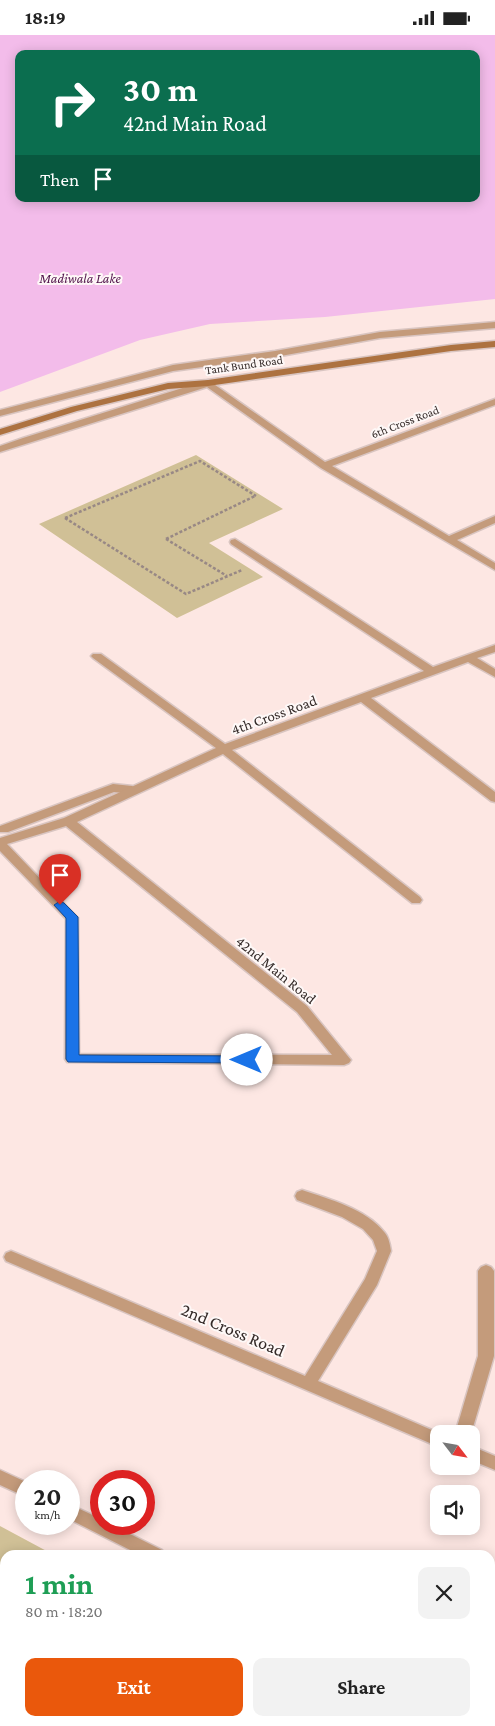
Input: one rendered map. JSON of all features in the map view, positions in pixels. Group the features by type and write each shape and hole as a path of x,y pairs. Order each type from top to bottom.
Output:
{"main road":[{"name":"Tank Bund Road","path":"0,431 74,409 168,386 208,383 443,349 495,344"}],"street":[{"path":"0,413 173,368 275,354 380,335 495,325"},
{"path":"0,449 52,431 172,396 208,383 324,466 495,567"},
{"name":"6th Cross Road","path":"324,466 495,402"},
{"path":"448,540 495,519"},
{"path":"235,542 432,672"},
{"name":"4th Cross Road","path":"68,821 224,749 362,699 495,647"},
{"path":"97,656 224,749 416,900"},
{"path":"469,658 495,675"},
{"path":"362,699 495,798"},
{"path":"4,829 113,788 132,790"},
{"name":"42nd Main Road","path":"68,821 302,1009 344,1061 72,1059 72,917 0,843 68,821"},
{"path":"302,1196 347,1213 368,1225 380,1237 384,1251 372,1281 308,1384"},
{"name":"2nd Cross Road","path":"11,1257 430,1435"},
{"path":"466,1425 486,1356 486,1271"},
{"path":"480,1457 495,1463"},
{"path":"0,1477 15,1484"},
{"path":"80,1517 146,1550"}],"path":[{"path":"200,461 256,496 166,539 227,576 186,594 65,518 200,461"}],"shaded area":[{"path":"196,455 283,509 209,543 263,577 177,618 39,524"},
{"path":"0,1526 15,1535 45,1550 0,1550"}],"water":[{"name":"Madiwala Lake","path":"0,35 495,35 495,299 325,317 210,324 140,340 0,392"}],"route":[{"path":"60,905 72,917 72,1059 247,1060"}]}
